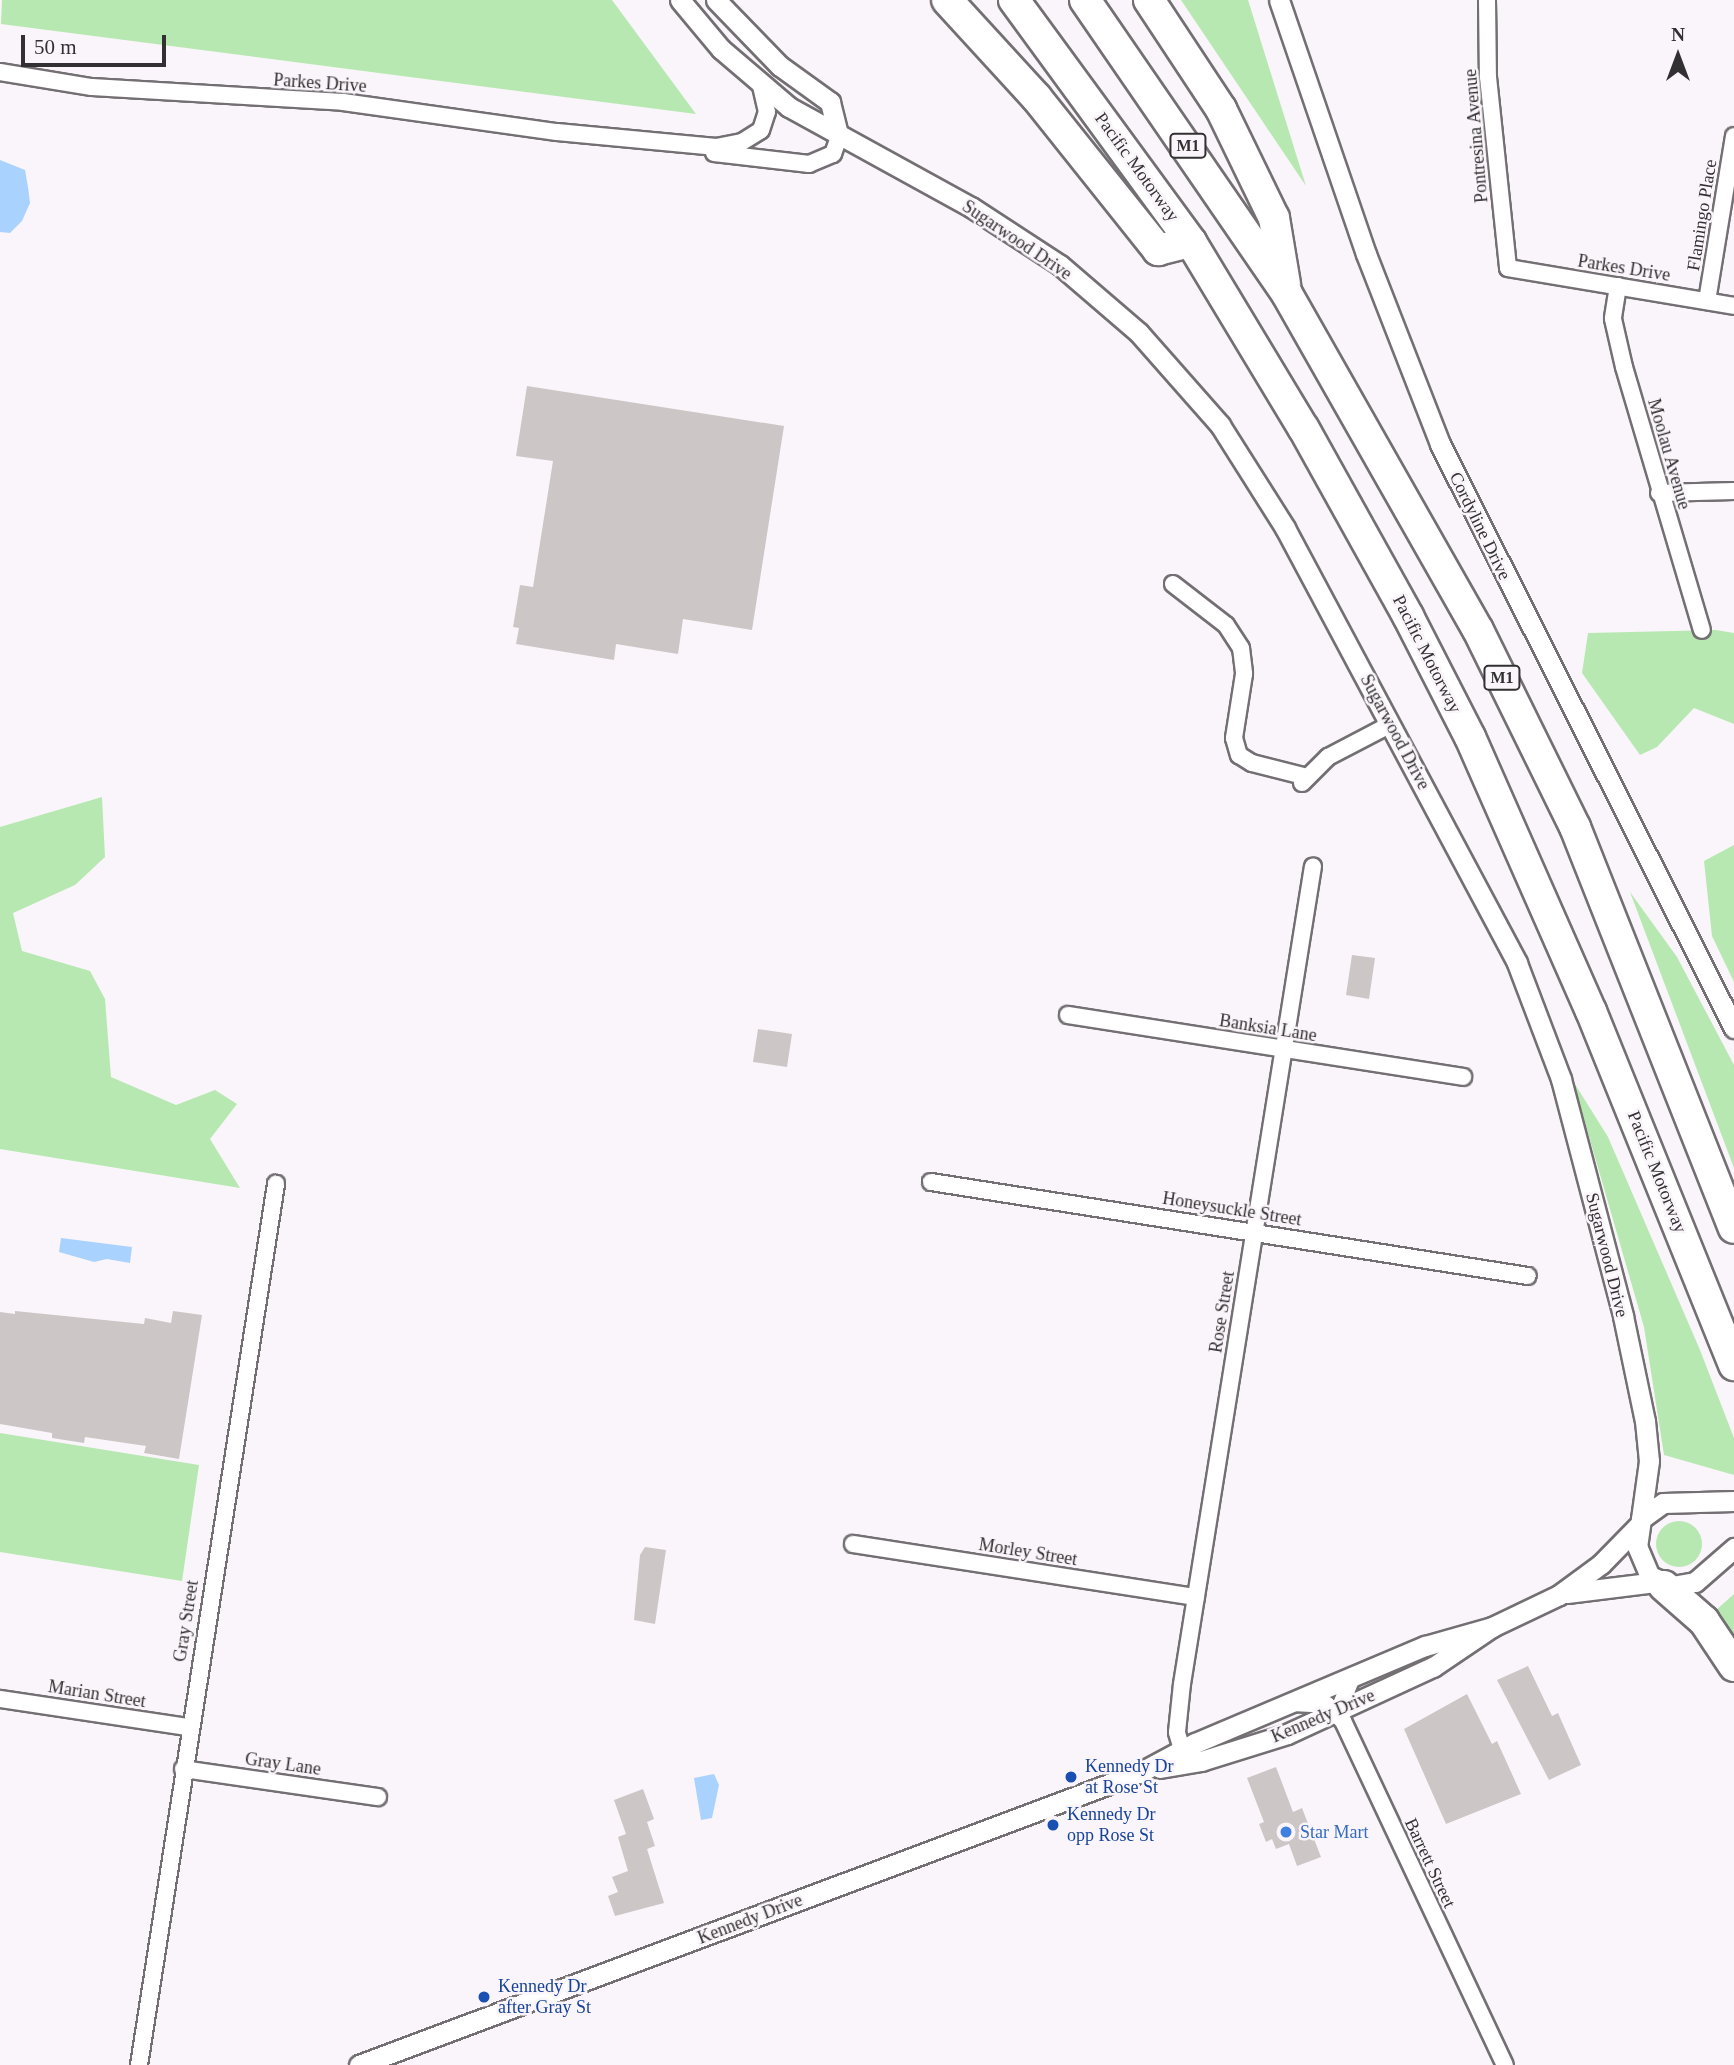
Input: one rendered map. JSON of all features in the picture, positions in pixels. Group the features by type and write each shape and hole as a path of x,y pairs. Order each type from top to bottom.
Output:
{"highway":[{"path":"947,0 1036,97 1158,250 1191,242"},
{"name":"Pacific Motorway","path":"1014,0 1191,242 1304,429 1470,737 1591,1011 1734,1365"},
{"name":"M1","path":"1086,0 1287,294 1478,630 1575,827 1734,1228"},
{"path":"1149,0 1221,110 1274,218 1287,294"},
{"path":"1660,1584 1704,1621 1734,1666"}],"street":[{"name":"Sugarwood Drive","path":"680,0 721,49 761,86 839,137 971,207 1060,265 1139,333 1220,425 1284,527 1517,963 1561,1079 1623,1316 1645,1421 1649,1461 1638,1553 1660,1584"},
{"path":"716,0 780,66 833,106 839,137"},
{"name":"Cordyline Drive","path":"1279,0 1374,278 1440,444 1734,1028"},
{"name":"Pontresina Avenue","path":"1487,0 1488,76 1508,268"},
{"name":"Parkes Drive","path":"0,72 92,87 343,102 801,164 833,154 839,137"},
{"name":"Parkes Drive","path":"637,141 722,147 748,140 761,130 767,117 761,86"},
{"name":"Flamingo Place","path":"1707,301 1734,136"},
{"name":"Parkes Drive","path":"1508,268 1734,306"},
{"name":"Moolau Avenue","path":"1618,286 1613,319 1659,493 1702,630"},
{"path":"1659,493 1734,491"},
{"path":"1173,584 1226,625 1241,648 1244,674 1234,738 1239,755 1252,763 1305,780 1328,757 1391,724"},
{"name":"Rose Street","path":"1184,1757 1177,1723 1281,1049 1313,866"},
{"name":"Banksia Lane","path":"1068,1015 1463,1077"},
{"name":"Honeysuckle Street","path":"931,1182 1528,1276"},
{"name":"Gray Street","path":"139,2065 188,1727 276,1184"},
{"name":"Kennedy Drive","path":"359,2065 1141,1772 1184,1757 1287,1734 1433,1667 1492,1627 1559,1595 1601,1564 1640,1522 1663,1503 1734,1501"},
{"name":"Morley Street","path":"853,1544 1196,1597"},
{"name":"Kennedy Drive","path":"1559,1595 1605,1585 1695,1582 1734,1548"},
{"name":"Kennedy Drive","path":"1184,1757 1287,1703 1425,1646 1492,1627"},
{"path":"1287,1703 1327,1705 1338,1712 1352,1676"},
{"name":"Marian Street","path":"0,1699 188,1727"},
{"name":"Barrett Street","path":"1338,1712 1504,2065"},
{"name":"Gray Lane","path":"183,1769 378,1797"}],"green space":[{"path":"2,0 612,0 696,114 1,24"},
{"path":"1181,0 1248,0 1306,186"},
{"path":"1716,630 1734,633 1734,724 1694,708 1657,747 1640,755 1582,673 1588,633"},
{"path":"102,797 105,857 75,885 13,913 22,951 90,971 105,999 111,1077 176,1105 215,1090 237,1104 210,1139 240,1188 0,1149 0,827"},
{"path":"1734,845 1734,982 1712,936 1704,861"},
{"path":"1630,892 1677,957 1734,1065 1734,1168"},
{"path":"1573,1081 1608,1137 1700,1350 1734,1438 1734,1475 1664,1455 1644,1327"},
{"path":"0,1433 199,1465 182,1581 0,1552"},
{"path":"1679,1521 1695,1528 1702,1544 1695,1560 1679,1567 1663,1560 1656,1544 1663,1528"},
{"path":"1734,1594 1734,1640 1715,1611"}],"water":[{"path":"0,160 25,170 28,187 30,203 22,221 10,233 0,232"},
{"path":"61,1238 132,1247 130,1263 107,1259 94,1262 59,1252"},
{"path":"714,1774 719,1785 712,1818 701,1820 694,1778"}],"building":[{"path":"527,386 784,426 752,630 683,619 678,654 616,644 614,660 516,644 519,628 513,627 520,585 533,587 553,461 516,456"},
{"path":"1352,955 1375,958 1369,999 1346,995"},
{"path":"758,1029 792,1034 787,1067 753,1062"},
{"path":"15,1311 144,1324 145,1318 171,1323 173,1311 202,1315 179,1459 144,1453 146,1446 85,1437 84,1443 52,1438 52,1433 0,1424 0,1312 15,1314"},
{"path":"645,1547 666,1550 655,1624 634,1620 640,1555"},
{"path":"1528,1666 1552,1716 1558,1713 1581,1765 1549,1780 1497,1680"},
{"path":"1467,1694 1492,1744 1497,1741 1521,1794 1446,1824 1404,1729"},
{"path":"1276,1767 1293,1812 1302,1808 1321,1857 1297,1866 1289,1844 1276,1849 1272,1839 1266,1842 1259,1824 1264,1822 1247,1778"},
{"path":"643,1789 654,1819 647,1822 655,1846 647,1849 664,1903 615,1916 608,1896 618,1892 612,1877 628,1871 618,1837 626,1834 614,1800"}],"place":[{"name":"Kennedy Dr at Rose St","path":"1071,1777"},
{"name":"Kennedy Dr opp Rose St","path":"1053,1825"},
{"name":"Star Mart","path":"1286,1832"},
{"name":"Kennedy Dr after Gray St","path":"484,1997"}]}
